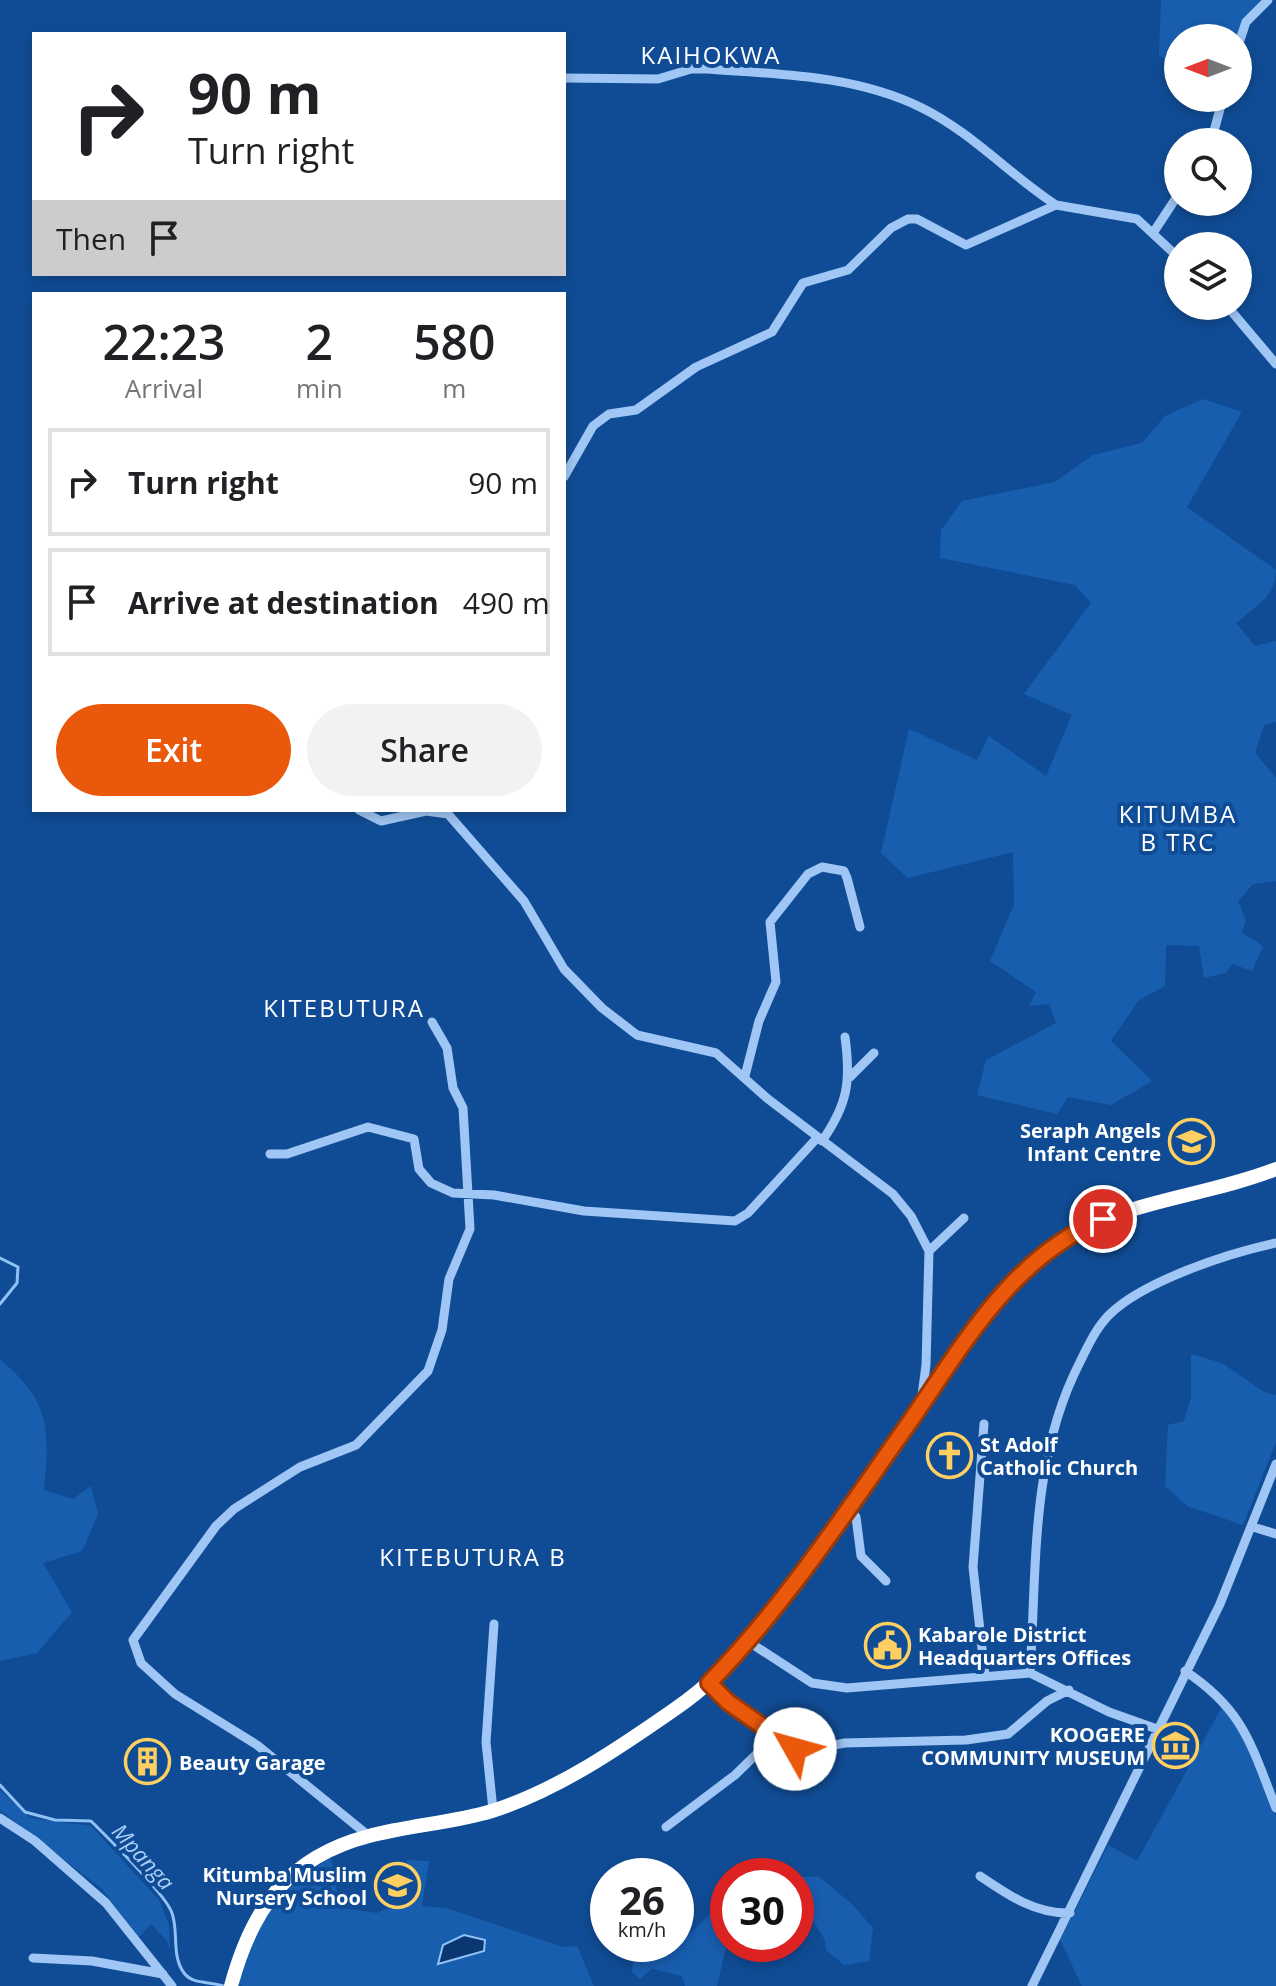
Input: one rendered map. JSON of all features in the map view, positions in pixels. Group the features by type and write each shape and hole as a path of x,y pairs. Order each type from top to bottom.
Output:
{"highway":[{"path":"232,1982 255,1918 283,1882 321,1853 369,1836 493,1810 564,1779 709,1683 749,1642 803,1575 1002,1291 1049,1249 1084,1227 1122,1211 1276,1169"}],"street":[{"path":"1247,24 1251,14 1268,0"},
{"path":"566,78 658,79 691,69 706,69 801,76 847,84 910,103 932,114 1056,205 1127,215 1137,219 1164,244"},
{"path":"566,473 593,426 609,414 636,410 696,367 772,332 789,311 803,283 848,270 899,222 917,219 966,245 1056,205"},
{"path":"1153,233 1164,216"},
{"path":"1239,320 1276,364"},
{"path":"363,812 381,821 422,812"},
{"path":"433,812 448,814 524,901 564,969 602,1008 637,1035 716,1053 820,1139 893,1194 911,1216 929,1251 926,1365 921,1406"},
{"path":"745,1076 759,1021 776,982 770,933 773,916 808,874 834,867 844,871 860,927"},
{"path":"369,1836 257,1745 175,1694 141,1663 133,1640 216,1526 234,1509 300,1467 356,1445 421,1382 435,1357 449,1279 470,1229 463,1108 453,1088 447,1048 432,1022"},
{"path":"270,1154 287,1154 374,1127 414,1139 419,1169 442,1190 494,1195 584,1211 735,1221 748,1213 820,1139 837,1116 850,1077 845,1037"},
{"path":"850,1077 874,1053"},
{"path":"929,1251 964,1218"},
{"path":"1030,1673 1035,1546 1049,1444 1067,1387 1097,1331 1114,1310 1152,1287 1236,1252 1276,1243"},
{"path":"984,1424 973,1567 985,1676"},
{"path":"1032,1986 1070,1913 1253,1527 1276,1464"},
{"path":"849,1508 857,1519 861,1556 886,1581"},
{"path":"1253,1527 1276,1534"},
{"path":"493,1810 486,1742 494,1624"},
{"path":"749,1642 802,1677 824,1686 889,1686 1030,1673 1109,1712 1157,1729"},
{"path":"1185,1671 1210,1688 1233,1710 1276,1808"},
{"path":"709,1683 728,1702 802,1751 845,1743 966,1740 1008,1734 1024,1725 1047,1701 1069,1690"},
{"path":"666,1827 735,1775 777,1734"},
{"path":"0,1818 35,1841 106,1903 172,1986"},
{"path":"980,1876 1033,1908 1049,1913 1070,1913"},
{"path":"33,1958 92,1961 163,1974"}],"shaded area":[{"path":"1161,0 1265,0 1248,24 1164,24 1164,59 1159,55"},
{"path":"1203,399 1242,412 1187,507 1276,570 1268,594 1236,623 1255,646 1276,641 1276,722 1264,725 1255,753 1276,778 1276,881 1253,884 1238,901 1246,920 1242,933 1263,946 1252,971 1232,964 1226,973 1204,978 1199,946 1166,945 1165,986 1138,1001 1111,1041 1152,1081 1111,1105 1068,1097 1057,1114 977,1095 986,1060 1056,1023 1049,1004 1029,1006 1036,992 990,961 1014,905 1013,852 908,878 881,853 909,729 977,760 989,736 1046,776 1072,715 1024,694 1091,603 1075,585 940,558 941,530 962,501 1055,482 1093,455 1142,443 1165,416"},
{"path":"1191,1354 1222,1363 1264,1392 1276,1395 1276,1442 1243,1525 1187,1506 1165,1486 1168,1425 1184,1421 1191,1397"},
{"path":"0,1359 29,1389 43,1417 47,1449 44,1490 73,1499 91,1486 98,1514 82,1551 43,1563 72,1612 37,1653 0,1661"},
{"path":"1223,1705 1239,1724 1276,1817 1276,1986 1082,1986 1060,1940 1108,1845 1137,1861"},
{"path":"0,1790 30,1818 91,1826 159,1900 169,1925 170,1951 167,1941 151,1924 139,1937 101,1888 0,1810"},
{"path":"331,1858 340,1908 377,1913 397,1904 403,1908 410,1884 407,1860 429,1861 422,1906 446,1908 563,1947 577,1946 594,1986 242,1986 239,1983 252,1943 270,1910 296,1882"},
{"path":"814,1877 819,1877 851,1903 873,1928 869,1961 844,1965 826,1950 825,1940 814,1922"},
{"path":"710,1914 710,1962 723,1962 717,1986 685,1986 682,1976 652,1969 640,1979 632,1972 633,1962 694,1962 694,1930"},
{"path":"464,1935 485,1940 484,1951 438,1964 443,1945"}],"waterway":[{"name":"Mpanga","path":"0,1258 18,1267 17,1283 0,1304"},
{"name":"Mpanga","path":"0,1785 25,1812 55,1820 91,1821 136,1866 167,1904 174,1921 178,1959 184,1973 197,1981 223,1986"}],"place":[{"name":"Seraph Angels Infant Centre","path":"1192,1141"},
{"name":"St Adolf Catholic Church","path":"949,1455"},
{"name":"Kabarole District Headquarters Offices","path":"887,1645"},
{"name":"KOOGERE COMMUNITY MUSEUM","path":"1176,1745"},
{"name":"Beauty Garage","path":"148,1762"},
{"name":"Kitumba Muslim Nursery School","path":"398,1886"}],"district":[{"name":"KAIHOKWA","path":"711,54"},
{"name":"KITUMBA B TRC","path":"1178,827"},
{"name":"KITEBUTURA","path":"344,1007"},
{"name":"KITEBUTURA B","path":"473,1556"}],"route":[{"path":"795,1749 728,1702 709,1683 749,1642 803,1575 1002,1291 1049,1249 1103,1219"}]}
